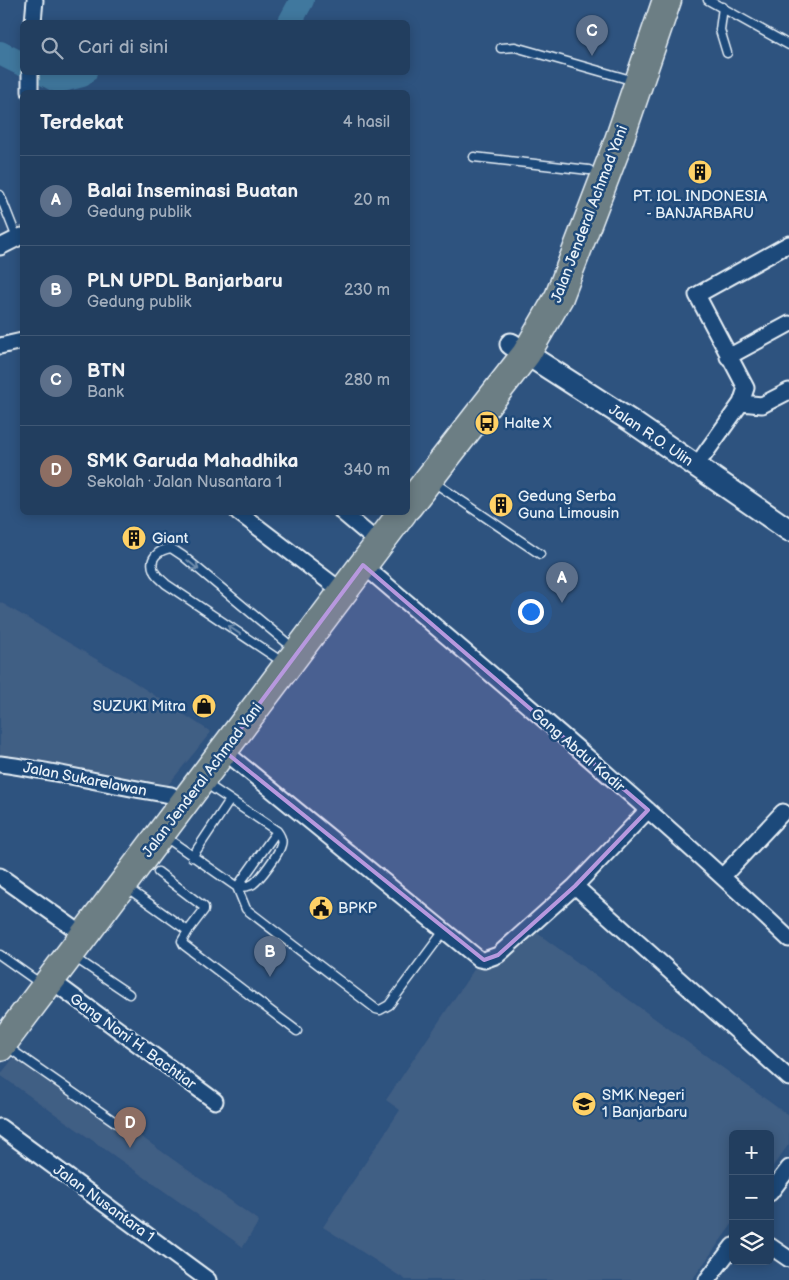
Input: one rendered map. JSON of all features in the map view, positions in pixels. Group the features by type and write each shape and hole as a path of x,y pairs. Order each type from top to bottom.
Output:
{"highway":[{"name":"Jalan Jenderal Achmad Yani","path":"522,344 569,234 589,170 603,138 652,0"},
{"name":"Jalan Jenderal Achmad Yani","path":"410,501 418,480 559,297 618,143 667,0"},
{"name":"Jalan Jenderal Achmad Yani","path":"42,980 70,954 224,750 260,689 280,650 382,515"},
{"name":"Jalan Jenderal Achmad Yani","path":"1,1038 42,980 72,927 170,795 363,565 401,515"}],"main road":[{"name":"Jalan R.O. Ulin","path":"522,344 635,416 704,455 789,513"},
{"name":"Jalan R.O. Ulin","path":"635,416 789,530"}],"street":[{"path":"33,20 35,0"},
{"path":"0,246 20,237"},
{"path":"704,455 741,403 746,388 697,295 789,244"},
{"path":"728,357 789,324"},
{"path":"0,346 20,341"},
{"path":"741,403 762,405 789,391"},
{"path":"242,515 331,583"},
{"path":"346,515 368,534"},
{"name":"Gang Abdul Kadir","path":"363,565 648,810 723,876 789,939"},
{"path":"224,750 444,931 479,959 484,960 498,955 575,886 648,810"},
{"name":"Jalan Sukarelawan","path":"0,764 42,769 125,788 170,795"},
{"path":"723,876 783,812"},
{"path":"0,876 72,927"},
{"path":"575,886 789,1078"},
{"name":"Gang Noni H. Bachtiar","path":"42,980 215,1101"},
{"name":"Jalan Nusantara 1","path":"0,1126 208,1280"},
{"path":"774,1189 788,1172"},
{"path":"774,1249 789,1259"},
{"path":"707,1280 729,1251"}],"lane":[{"path":"708,0 789,44"},
{"path":"723,7 720,30 727,53"},
{"path":"501,48 514,47 624,78"},
{"path":"474,157 589,170"},
{"path":"0,195 20,237"},
{"path":"418,480 540,554"},
{"path":"171,548 184,556 280,650 166,584 154,573 152,564 156,554 171,548"},
{"path":"161,834 237,887 246,887 257,880 279,850 282,844 281,838 277,831 201,780"},
{"path":"192,857 230,800"},
{"path":"237,887 277,831"},
{"path":"158,872 204,907 204,910 182,941 184,945 297,1031"},
{"path":"122,885 188,931"},
{"path":"237,887 242,902 250,914 376,1009 380,1010 389,1005 444,931"},
{"path":"70,954 129,994"},
{"path":"0,955 42,980"},
{"path":"1,1038 118,1124"}],"highlighted area":[{"path":"363,565 648,810 575,886 498,955 484,960 224,751"}],"shaded area":[{"path":"0,602 128,678 211,732 164,790 0,760"},
{"name":"SMK Negeri 1 Banjarbaru","path":"533,930 789,1116 789,1144 774,1165 774,1130 729,1130 729,1229 692,1280 406,1280 323,1227 400,1110 386,1100 475,968"},
{"path":"20,1050 259,1221 243,1247 0,1075"}],"waterway":[{"path":"291,20 302,0"},
{"path":"0,53 20,63"},
{"path":"47,75 58,81 82,75"}],"place":[{"name":"BTN","path":"592,56"},
{"name":"PT. IOL INDONESIA - BANJARBARU","path":"700,172"},
{"name":"Halte X","path":"487,423"},
{"name":"Gedung Serba Guna Limousin","path":"501,505"},
{"name":"Giant","path":"134,538"},
{"name":"Balai Inseminasi Buatan","path":"562,603"},
{"name":"SUZUKI Mitra","path":"204,706"},
{"name":"BPKP","path":"321,908"},
{"name":"PLN UPDL Banjarbaru","path":"270,977"},
{"name":"SMK Negeri 1 Banjarbaru","path":"584,1104"},
{"name":"SMK Garuda Mahadhika","path":"130,1148"}]}
